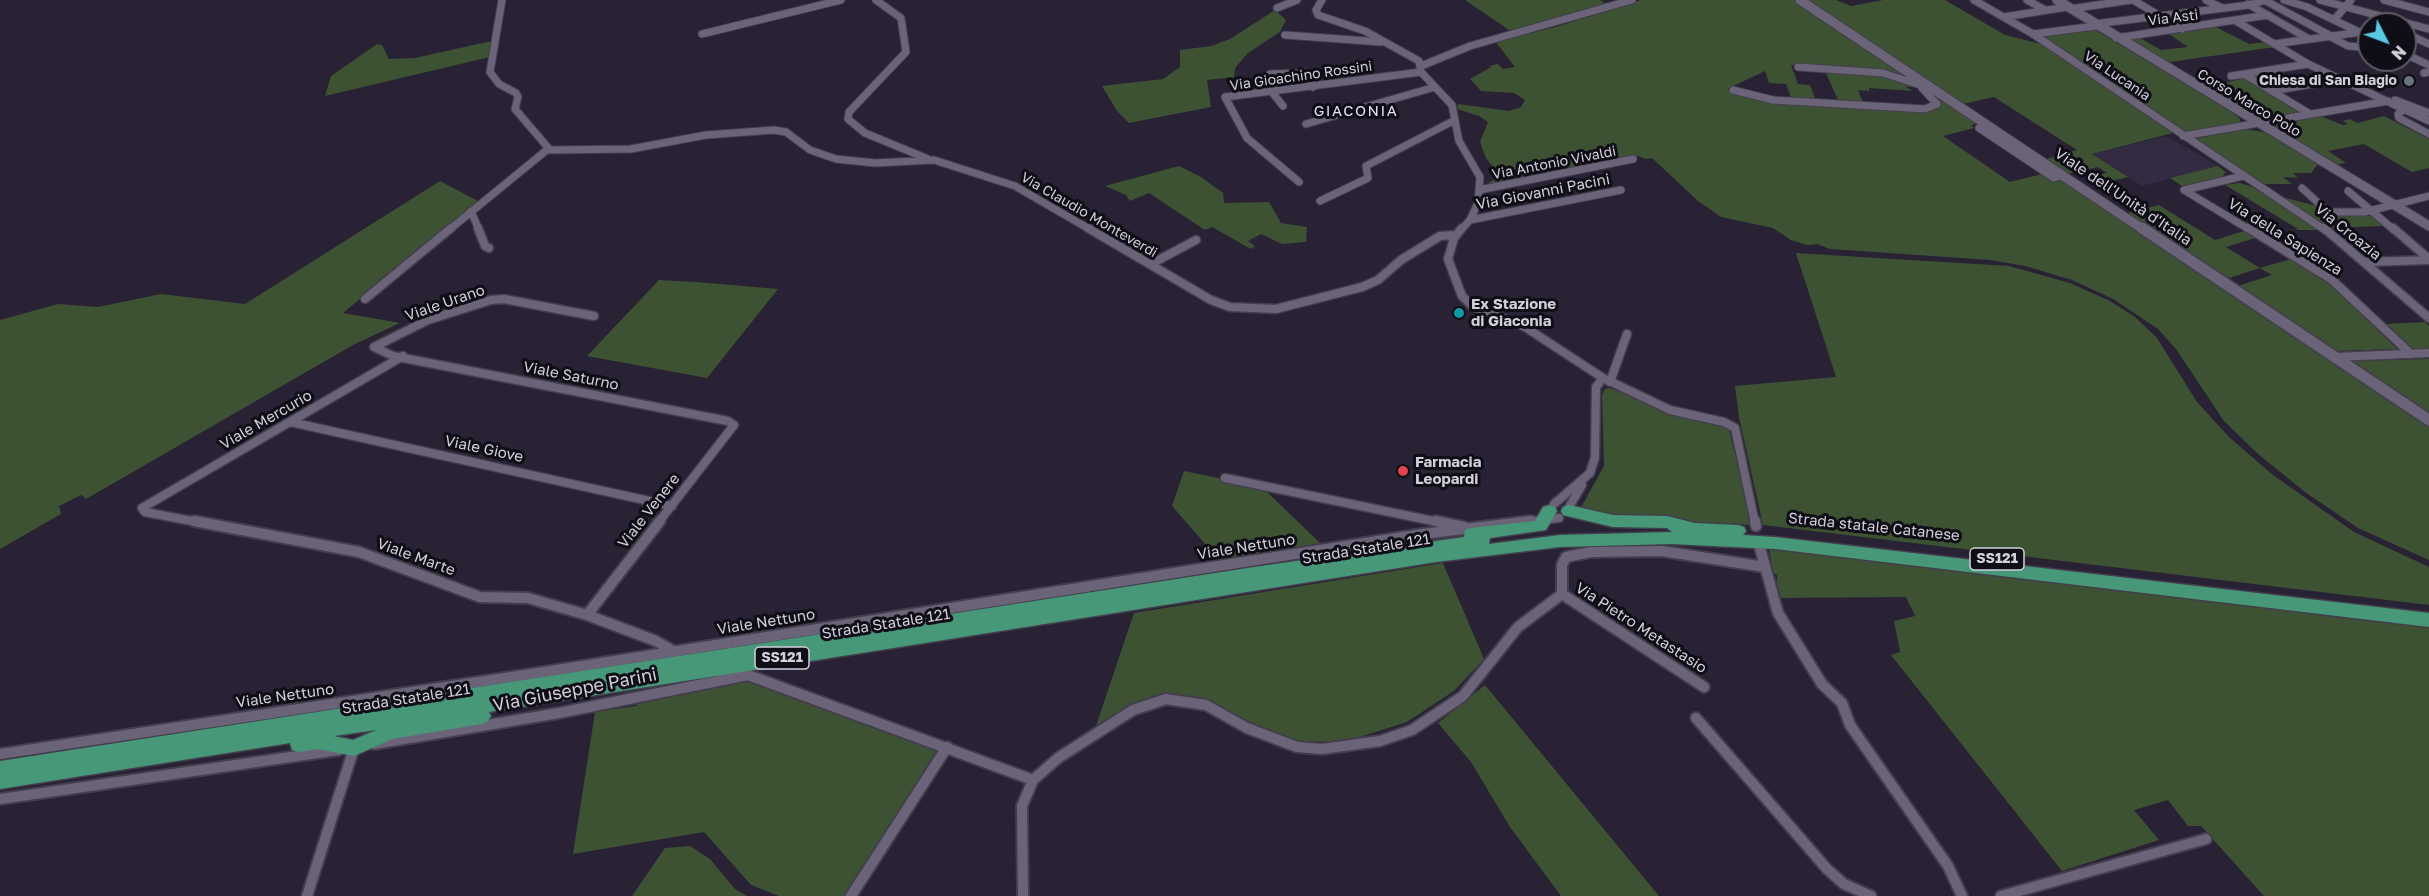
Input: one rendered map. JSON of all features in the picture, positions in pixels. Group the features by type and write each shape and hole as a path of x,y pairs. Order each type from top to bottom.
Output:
{"main road":[{"name":"Strada statale Catanese","path":"1557,521 1707,529 1860,543 2429,610"},
{"name":"Strada statale Catanese","path":"1557,521 1671,538 1775,543 2429,620"},
{"name":"Strada Statale 121","path":"0,769 1431,546 1557,521"},
{"name":"Strada Statale 121","path":"0,781 1425,558 1557,521"},
{"path":"194,751 231,753 317,741 354,748 390,732 551,703 593,688"}],"street":[{"path":"365,299 548,149 515,109 518,98 516,93 499,84 490,72 502,0"},
{"path":"702,34 840,0"},
{"path":"876,0 902,18 906,52 849,112 848,119 866,133 930,160"},
{"path":"1277,8 1297,0"},
{"path":"1322,0 1316,10 1318,15 1360,29 1419,61 1421,69 1452,105 1459,141 1480,177 1479,190 1470,220 1456,235 1448,259 1462,296 1469,304 1525,327 1607,380 1670,410 1724,422 1735,428 1756,526"},
{"name":"Via Gioachino Rossini","path":"1299,182 1247,138 1225,98 1313,87 1421,69 1470,46 1632,0"},
{"name":"Viale dell'Unità d'Italia","path":"1800,0 2429,420"},
{"name":"Via Lucania","path":"1974,0 2033,34 2243,176"},
{"path":"2027,0 2045,10"},
{"name":"Corso Marco Polo","path":"2057,0 2116,38 2429,226"},
{"path":"2004,17 2132,0 2181,29"},
{"path":"2206,0 2222,8"},
{"path":"2241,0 2308,39"},
{"path":"2033,34 2249,5 2266,0 2348,46 2357,47"},
{"path":"2284,0 2307,7 2357,31"},
{"path":"2320,0 2362,12"},
{"path":"2334,20 2351,0"},
{"path":"2384,0 2427,12 2429,5"},
{"name":"Via Asti","path":"2116,38 2268,15"},
{"path":"2236,21 2308,64 2429,121"},
{"path":"2274,44 2357,32"},
{"path":"1284,35 1386,42"},
{"path":"2417,59 2429,65"},
{"path":"2231,76 2308,64"},
{"path":"1733,90 1773,100 1931,108 1937,105 1924,91 1925,85 1883,73 1798,67"},
{"path":"1270,74 1306,73 1313,87"},
{"path":"2244,75 2310,114"},
{"path":"2271,91 2342,79"},
{"path":"1306,124 1435,87"},
{"path":"2367,91 2413,105 2429,113"},
{"path":"1272,92 1283,106"},
{"path":"2183,136 2388,101"},
{"path":"2429,102 2403,108 2398,114 2399,118 2429,134"},
{"path":"1320,201 1368,178 1366,166 1455,120"},
{"path":"1979,128 2054,177 2063,175"},
{"name":"Via Claudio Monteverdi","path":"548,149 631,149 706,135 774,130 786,132 810,150 836,159 875,163 930,160 1016,186 1221,305 1276,309 1372,284 1401,260 1440,236 1456,235"},
{"name":"Via Antonio Vivaldi","path":"1479,190 1633,159"},
{"name":"Via Croazia","path":"2243,176 2316,222 2429,318"},
{"name":"Via della Sapienza","path":"2243,176 2184,190 2331,279 2411,354"},
{"path":"2302,188 2328,212 2371,210 2429,196"},
{"name":"Via Giovanni Pacini","path":"1470,220 1621,190"},
{"path":"2348,191 2429,260"},
{"path":"471,211 489,248"},
{"path":"1151,264 1196,240"},
{"path":"2365,262 2429,260"},
{"name":"Viale Urano","path":"403,356 393,356 374,347 428,320 491,300 504,299 594,316"},
{"path":"1557,521 1590,473 1595,457 1596,387 1607,380 1627,334"},
{"path":"2336,357 2429,353"},
{"name":"Viale Mercurio","path":"142,508 403,356"},
{"name":"Viale Saturno","path":"403,356 728,421 734,425"},
{"name":"Viale Giove","path":"290,422 672,506"},
{"name":"Viale Venere","path":"588,615 734,425"},
{"path":"1023,896 1022,806 1033,780 1058,758 1133,710 1166,699 1206,705 1247,728 1297,747 1322,749 1348,747 1412,730 1463,696 1518,627 1562,594 1562,565 1557,521 1590,473"},
{"path":"1225,478 1469,528"},
{"name":"Viale Marte","path":"142,508 145,512 359,552 433,578 471,595 528,598 588,615 656,641 675,652"},
{"name":"Viale Nettuno","path":"0,754 675,652 1469,528 1557,521 1591,552 1662,551 1765,567"},
{"path":"1761,548 1778,613 1822,684 1842,703 1850,725 1948,866 1962,896"},
{"name":"Via Pietro Metastasio","path":"1562,594 1704,687"},
{"name":"Via Giuseppe Parini","path":"0,799 354,748 559,713 748,675 1033,780"},
{"path":"1696,717 1827,869 1844,884 1871,896"},
{"path":"851,896 946,747"},
{"path":"308,896 354,748"},
{"path":"2001,896 2206,839"}],"shaded area":[{"path":"2167,136 2218,166 2142,186 2092,154"}],"green space":[{"path":"1465,0 1600,0 1608,5 1512,32"},
{"path":"1641,0 1796,0 1919,83 1873,71 1791,65 1798,84 1810,85 1816,101 1792,100 1786,84 1769,83 1765,71 1727,89 1759,100 1928,111 1940,106 1927,89 1979,123 1971,125 1974,128 1943,136 2010,182 2042,174 2053,182 2064,180 2429,423 2429,560 2358,528 2305,492 2258,454 2224,421 2176,349 2158,329 2113,299 2072,280 2025,266 1991,260 1830,249 1817,244 1807,245 1791,240 1773,228 1721,217 1698,201 1652,158 1646,159 1638,156 1485,185 1498,177 1498,173 1486,158 1480,142 1488,122 1479,116 1457,109 1458,104 1509,111 1521,107 1525,100 1514,93 1481,91 1470,79 1490,66 1498,64 1503,69 1515,67 1495,41 1556,27"},
{"path":"1806,0 1836,0 1851,6 1883,0 1945,0 2005,35 2045,45 2173,133 2092,154 2128,177 2108,182 2097,175 2107,173 2098,167 2068,174 2046,159 2077,150 1994,97 1963,104"},
{"path":"1275,10 1286,20 1280,32 1248,53 1235,68 1234,77 1207,80 1211,107 1129,123 1117,111 1102,86 1163,79 1180,67 1180,50 1211,46 1230,39"},
{"path":"2216,27 2249,44 2267,42 2275,47 2163,63 2125,40 2140,38 2161,50 2188,47 2169,34"},
{"path":"2094,29 2233,112 2240,119 2240,123 2186,132 2043,36"},
{"path":"493,42 490,57 325,96 331,76 377,44 382,45 389,59 415,58"},
{"path":"1825,71 1876,73 1915,86 1906,87 1913,91 1869,88 1869,91 1858,90 1863,103 1839,102"},
{"path":"2243,78 2301,112 2269,118 2256,116 2193,79 2219,85"},
{"path":"2320,116 2343,125 2348,124 2343,121 2350,119 2357,123 2384,116 2429,139 2429,168 2412,172 2364,144 2328,151 2346,163 2333,165 2275,128 2277,123"},
{"path":"2246,129 2268,133 2318,164 2311,173 2293,173 2298,178 2283,177 2292,184 2260,184 2195,139"},
{"path":"1179,166 1201,177 1223,193 1224,203 1269,202 1281,223 1307,227 1306,242 1282,244 1261,234 1248,241 1255,246 1251,249 1212,227 1205,230 1149,193 1130,201 1126,195 1105,186"},
{"path":"2218,166 2226,172 2222,177 2182,186 2170,178"},
{"path":"440,181 478,201 343,313 400,323 353,345 86,499 81,495 59,506 61,514 0,549 0,320 58,304 98,307 161,294 245,304"},
{"path":"2240,183 2253,187 2321,230 2294,230 2298,229 2225,185"},
{"path":"2278,196 2317,206 2325,214 2372,216 2383,226 2331,228"},
{"path":"2159,205 2215,240 2244,231 2255,238 2226,247 2260,268 2226,279 2127,213"},
{"path":"1796,253 2009,266 2070,283 2110,301 2135,317 2157,338 2197,402 2229,437 2273,475 2354,532 2429,567 2429,605 1763,525 1739,417 1735,386 1836,377"},
{"path":"2291,259 2330,283 2397,349 2336,351 2238,286 2272,275 2260,268"},
{"path":"659,280 778,289 707,378 587,356"},
{"path":"2425,322 2429,326 2429,348 2413,349 2386,324"},
{"path":"2429,359 2429,413 2352,361"},
{"path":"1609,388 1729,429 1752,525 1619,519 1580,509 1604,466 1602,395 1605,389"},
{"path":"1184,471 1262,487 1321,544 1220,561 1172,506"},
{"path":"1769,549 2429,628 2429,896 2264,896 2201,826 2188,826 2168,800 2134,810 2159,840 2062,871 1891,655 1900,652 1894,621 1915,616 1906,597 1777,598 1774,586 1777,583 1777,575 1773,572"},
{"path":"1443,563 1484,659 1454,691 1407,722 1344,742 1298,741 1250,723 1205,699 1163,696 1142,701 1123,710 1095,729 1134,613"},
{"path":"744,679 937,748 937,754 846,896 779,896 751,885 704,832 573,854 595,712 636,706 638,701"},
{"path":"1485,685 1659,896 1561,896 1510,827 1471,762 1438,723"},
{"path":"690,846 710,859 735,889 747,896 632,896 665,848"}],"place":[{"name":"Chiesa di San Biagio","path":"2409,81"},
{"name":"Ex Stazione di Giaconia","path":"1459,313"},
{"name":"Farmacia Leopardi","path":"1403,471"}],"district":[{"name":"GIACONIA","path":"1356,111"}]}
